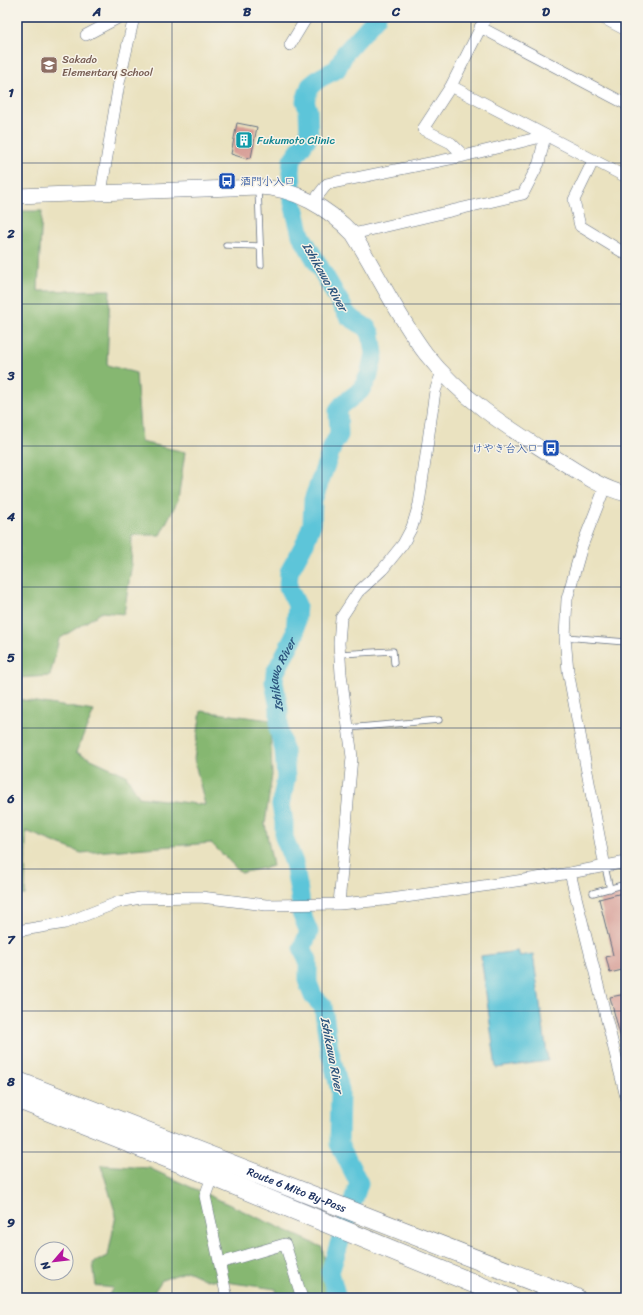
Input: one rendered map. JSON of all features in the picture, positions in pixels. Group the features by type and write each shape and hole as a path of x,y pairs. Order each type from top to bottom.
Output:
{"highway":[{"name":"Route 6 Mito By-Pass","path":"17,1081 576,1298"},
{"name":"Route 6 Mito By-Pass","path":"17,1100 212,1177 509,1298"}],"street":[{"path":"86,35 120,17"},
{"path":"101,193 119,83 134,17"},
{"path":"290,45 307,17"},
{"path":"464,156 451,143 423,129 451,86 486,17"},
{"path":"601,17 626,30"},
{"path":"480,27 626,104"},
{"path":"451,86 626,177"},
{"path":"310,200 327,184 464,156 545,136"},
{"path":"353,234 523,194 540,163 545,136"},
{"path":"593,161 574,200 580,226 626,254"},
{"path":"17,196 258,188 278,190 310,200 342,222 353,234 414,337 442,372 467,397 487,413 538,447 605,487 626,494"},
{"path":"339,904 352,757 340,654 341,618 358,592 383,569 403,544 412,528 419,504 435,391 442,372"},
{"path":"605,487 582,546 567,599 565,637 568,671 605,866"},
{"path":"17,931 65,923 119,902 140,898 201,898 266,905 339,904 384,900 570,873 626,862"},
{"path":"570,873 626,1098"},
{"path":"212,1177 205,1196 220,1262 226,1298"},
{"path":"220,1262 285,1244 302,1298"}],"lane":[{"path":"258,188 261,265"},
{"path":"226,245 260,246"},
{"path":"565,637 626,642"},
{"path":"340,654 393,651 394,663"},
{"path":"348,728 439,720"},
{"path":"605,866 610,888"},
{"path":"593,893 626,884"}],"green space":[{"path":"17,211 42,211 38,291 110,290 107,365 136,373 141,442 185,452 178,500 160,535 132,535 131,569 124,614 102,612 59,639 50,676 17,678"},
{"path":"17,699 94,711 76,752 126,775 139,797 205,805 194,759 201,711 270,720 272,775 265,824 273,866 241,873 211,843 81,853 26,831 25,895 17,896"},
{"path":"101,1165 149,1168 322,1247 332,1298 278,1298 276,1289 204,1279 187,1271 162,1280 150,1298 107,1298 113,1288 96,1286 93,1263 108,1256 116,1215"}],"water":[{"path":"518,951 520,956 533,954 548,1061 496,1068 481,956"}],"building":[{"name":"Fukumoto Clinic","path":"237,123 257,127 251,158 247,159 231,154"},
{"path":"626,892 626,969 610,973 606,957 613,955 599,899"},
{"path":"626,994 626,1046 623,1046 610,997"}],"waterway":[{"name":"Ishikawa River","path":"337,1298 330,1272 359,1183 339,1144 340,1090 329,1048 323,1006 313,996 308,983 308,960 302,948 309,932 301,913 300,897 294,863 284,837 284,822 281,805 286,778 284,750 279,731 279,708 274,682 275,673 295,635 297,605 288,587 289,572 305,543 312,524 313,500 333,445 339,435 338,410 343,404 360,391 369,375 374,354 371,334 367,328 348,316 301,235 293,203 291,171 292,160 307,139 309,133 308,110 305,101 310,86 320,78 337,69 345,53 377,17"}],"place":[{"name":"Sakado Elementary School","path":"49,65"},
{"name":"Fukumoto Clinic","path":"244,140"},
{"name":"酒門小入口","path":"227,181"},
{"name":"けやき台入口","path":"551,448"}]}
